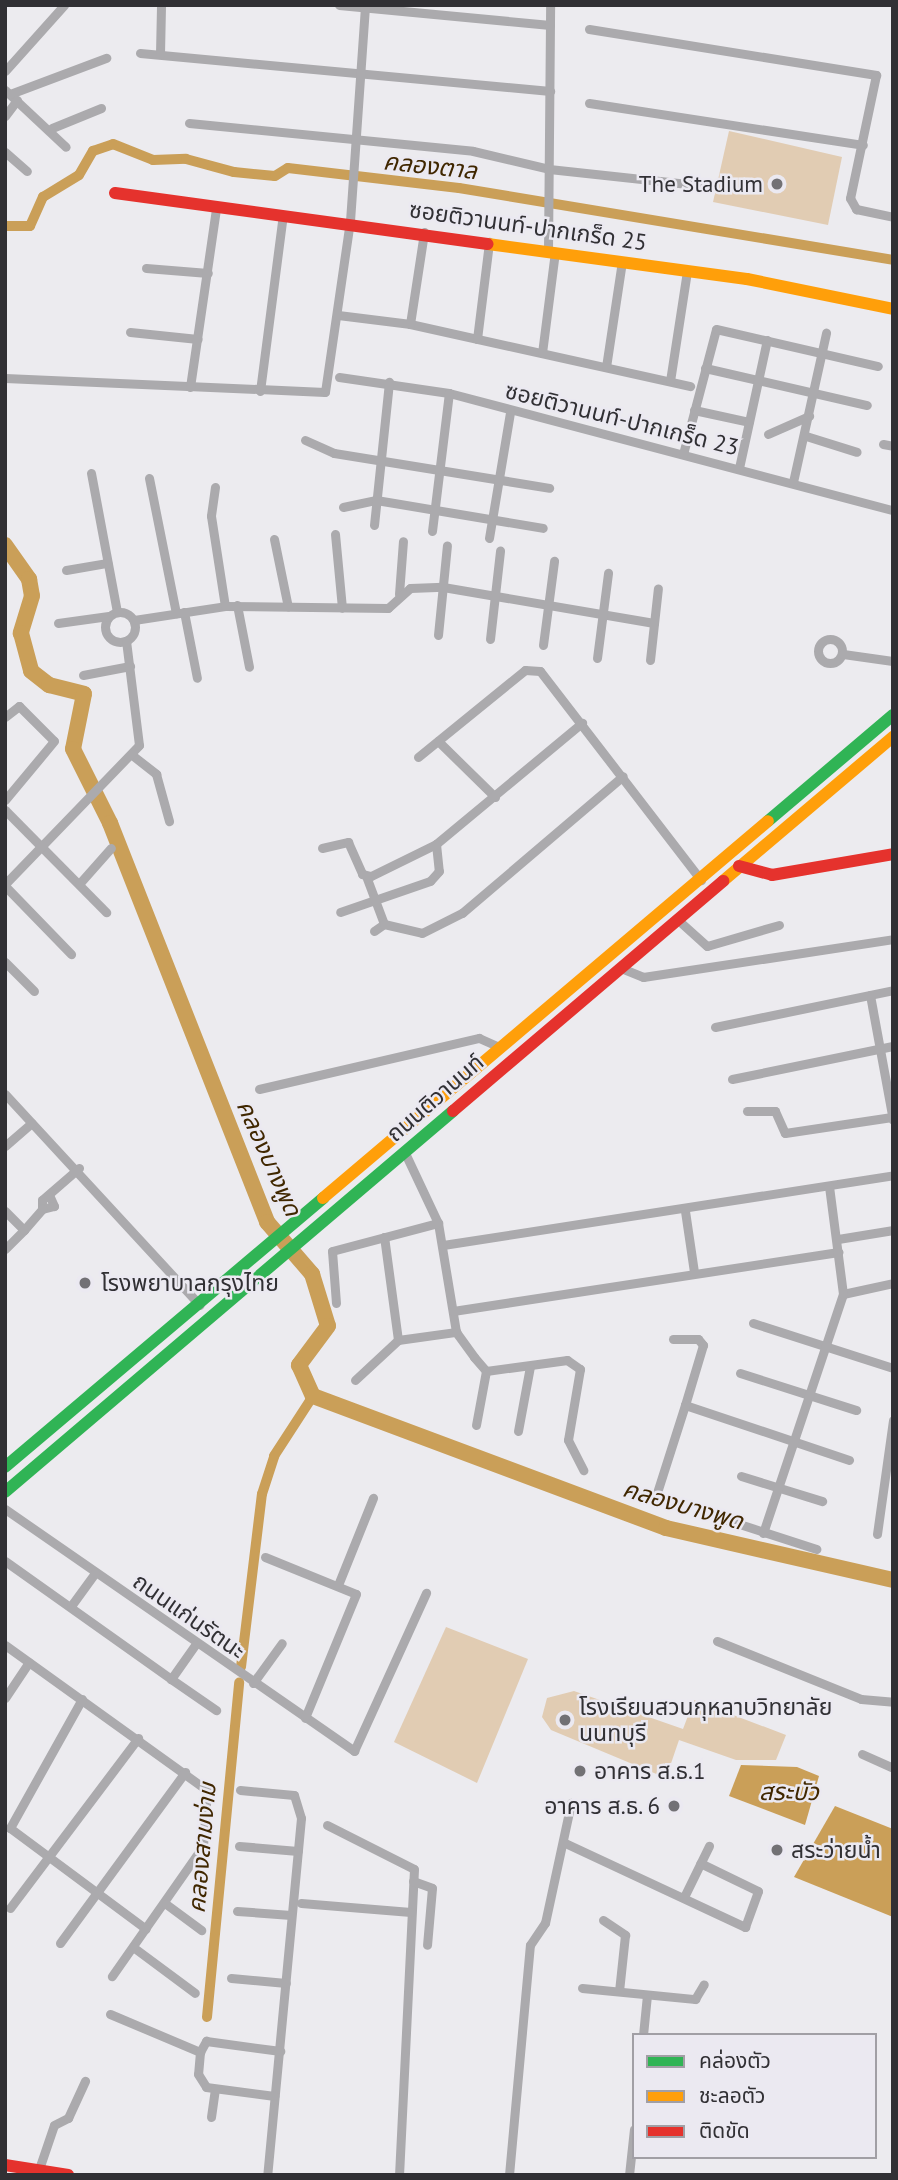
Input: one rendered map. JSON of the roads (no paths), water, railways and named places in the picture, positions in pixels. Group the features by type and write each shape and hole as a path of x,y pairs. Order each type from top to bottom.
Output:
{"main road":[{"name":"ซอยติวานนท์-ปากเกร็ด 25","path":"115,193 216,208 351,221 622,261 893,309"},
{"name":"ถนนติวานนท์","path":"5,1467 290,1230 893,715"},
{"name":"ถนนติวานนท์","path":"5,1492 893,737"},
{"path":"730,855 739,866 772,876 893,854"},
{"path":"5,2165 68,2175"}],"street":[{"path":"5,71 64,5"},
{"path":"160,54 162,5"},
{"path":"339,5 550,25"},
{"path":"542,353 551,252 550,5"},
{"path":"5,378 325,392 351,221 365,7"},
{"path":"589,29 873,73 877,79 851,205 893,217"},
{"path":"140,53 550,91"},
{"path":"11,95 106,58"},
{"path":"5,116 11,95"},
{"path":"11,95 52,128 66,147"},
{"path":"589,103 863,145"},
{"path":"52,128 101,108"},
{"path":"189,123 473,151 549,169 706,186"},
{"path":"5,152 27,171"},
{"path":"190,387 216,208"},
{"path":"260,391 283,215"},
{"path":"410,324 424,232"},
{"path":"477,339 489,242"},
{"path":"606,367 622,261"},
{"path":"146,268 208,273"},
{"path":"670,381 687,271"},
{"path":"338,315 410,324 690,386"},
{"path":"683,454 716,329 878,366"},
{"path":"130,332 198,339"},
{"path":"793,482 806,436 827,333"},
{"path":"739,468 768,340"},
{"path":"705,368 867,405"},
{"name":"ซอยติวานนท์-ปากเกร็ด 23","path":"339,377 389,382 449,393 510,412 739,468 893,510"},
{"path":"374,525 389,382"},
{"path":"432,531 449,393"},
{"path":"694,410 749,422"},
{"path":"489,538 496,478 510,412"},
{"path":"768,434 809,416"},
{"path":"806,436 857,452"},
{"path":"305,440 325,451 549,488"},
{"path":"91,473 113,614 107,636 126,641"},
{"path":"149,478 197,678"},
{"path":"215,487 211,516 225,606"},
{"path":"343,507 376,500 434,513 543,528"},
{"path":"335,534 342,608"},
{"path":"274,540 288,607"},
{"path":"58,623 113,614 134,620 237,605 388,608 399,594 402,541"},
{"path":"438,635 447,545"},
{"path":"490,639 500,551"},
{"path":"543,645 554,561"},
{"path":"66,570 107,563"},
{"path":"597,659 608,573"},
{"path":"399,594 443,587 654,624"},
{"path":"650,660 658,588"},
{"path":"237,605 249,667"},
{"path":"71,954 5,885 132,755 141,724 126,641 134,620"},
{"path":"843,654 893,661"},
{"path":"83,675 130,666"},
{"path":"418,757 532,667 582,723 701,880"},
{"path":"5,717 19,706 54,741 5,800"},
{"path":"366,876 436,844 582,723"},
{"path":"438,741 495,797"},
{"path":"132,755 156,774 169,821"},
{"path":"322,848 348,842 366,876 372,905 384,924 422,933 462,913 623,776"},
{"path":"5,810 106,912"},
{"path":"340,912 372,905 436,876 436,844"},
{"path":"79,884 111,848"},
{"path":"678,920 707,946 779,925"},
{"path":"374,931 384,924"},
{"path":"621,968 643,977 893,939"},
{"path":"5,962 34,991"},
{"path":"715,1027 893,990"},
{"path":"747,1111 775,1111 785,1133 893,1118 870,995"},
{"path":"259,1088 479,1038 501,1048"},
{"path":"732,1079 893,1046"},
{"path":"5,1094 31,1123 79,1168 201,1305"},
{"path":"5,1146 31,1123"},
{"path":"405,1153 438,1223 456,1332 486,1371 477,1425"},
{"path":"5,1249 42,1209 54,1206 50,1198 79,1168"},
{"path":"443,1245 685,1211 893,1175"},
{"path":"763,1533 823,1347 843,1294 838,1239 829,1186"},
{"path":"5,1211 24,1230"},
{"path":"685,1211 694,1272"},
{"path":"336,1303 332,1251 438,1223"},
{"path":"838,1239 893,1230"},
{"path":"384,1237 398,1340"},
{"path":"453,1311 694,1272 839,1252"},
{"path":"843,1294 893,1283"},
{"path":"753,1323 893,1368"},
{"path":"355,1380 398,1340 456,1332"},
{"path":"654,1502 703,1345 698,1339 673,1339"},
{"path":"486,1371 567,1360 580,1368 568,1440 583,1470"},
{"path":"518,1431 530,1366"},
{"path":"740,1373 856,1410"},
{"path":"685,1405 849,1460"},
{"path":"877,1534 893,1420"},
{"path":"741,1476 822,1501"},
{"path":"338,1584 373,1498"},
{"name":"ถนนแก่นรัตนะ","path":"6,1511 195,1645 354,1751 426,1593"},
{"path":"727,1520 816,1549"},
{"path":"265,1558 353,1590 356,1599 305,1718"},
{"path":"5,1561 216,1710"},
{"path":"71,1606 95,1573"},
{"path":"717,1642 861,1699 893,1702"},
{"path":"253,1683 282,1643"},
{"path":"5,1645 186,1772 209,1795 203,1846 166,1904 112,1976"},
{"path":"171,1679 195,1645"},
{"path":"5,1698 29,1662"},
{"path":"82,1699 9,1823 11,1832 146,1929"},
{"path":"10,1908 138,1738"},
{"path":"862,1754 893,1768"},
{"path":"60,1943 186,1772"},
{"path":"240,1790 297,1798 298,1851 267,2175"},
{"path":"509,2175 530,1945 545,1923 565,1843 571,1803"},
{"path":"327,1825 411,1865 413,1881 399,2175"},
{"path":"565,1843 745,1927 758,1891 700,1863"},
{"path":"239,1846 298,1851"},
{"path":"684,1897 709,1846"},
{"path":"413,1881 432,1888 427,1945"},
{"path":"300,1903 411,1912"},
{"path":"166,1904 201,1930"},
{"path":"237,1910 291,1915"},
{"path":"603,1920 625,1935 619,1991"},
{"path":"133,1947 195,1993"},
{"path":"231,1978 286,1983"},
{"path":"582,1988 695,1999 704,1984"},
{"path":"643,2033 647,1995"},
{"path":"110,2014 200,2052"},
{"path":"274,2096 215,2089 200,2080 200,2052 206,2041 280,2051"},
{"path":"39,2169 54,2125 68,2118 85,2081"},
{"path":"211,2117 215,2089"},
{"path":"629,2175 632,2147"}],"water":[{"name":"สระบัว","path":"741,1765 797,1767 819,1776 805,1825 729,1796"},
{"path":"835,1806 893,1829 893,1917 794,1877"}],"waterway":[{"name":"คลองตาล","path":"5,226 30,226 43,197 79,175 93,151 113,144 153,160 186,159 234,172 275,176 288,168 459,188 893,260"},
{"name":"คลองบางพูด","path":"5,545 29,579 32,596 21,633 31,671 49,685 84,694 73,749 110,823 267,1222 312,1274 328,1326 299,1365 313,1396 666,1528 893,1580"},
{"name":"คลองสามง่าม","path":"241,1667 262,1494 274,1456 313,1396"},
{"name":"คลองสามง่าม","path":"207,2017 239,1683"}],"place":[{"name":"The Stadium","path":"777,184"},
{"name":"โรงพยาบาลกรุงไทย","path":"85,1283"},
{"name":"โรงเรียนสวนกุหลาบวิทยาลัย นนทบุรี","path":"565,1720"},
{"name":"อาคาร ส.ธ.1","path":"580,1771"},
{"name":"อาคาร ส.ธ. 6","path":"674,1806"},
{"name":"สระว่ายน้ำ","path":"777,1850"}]}
